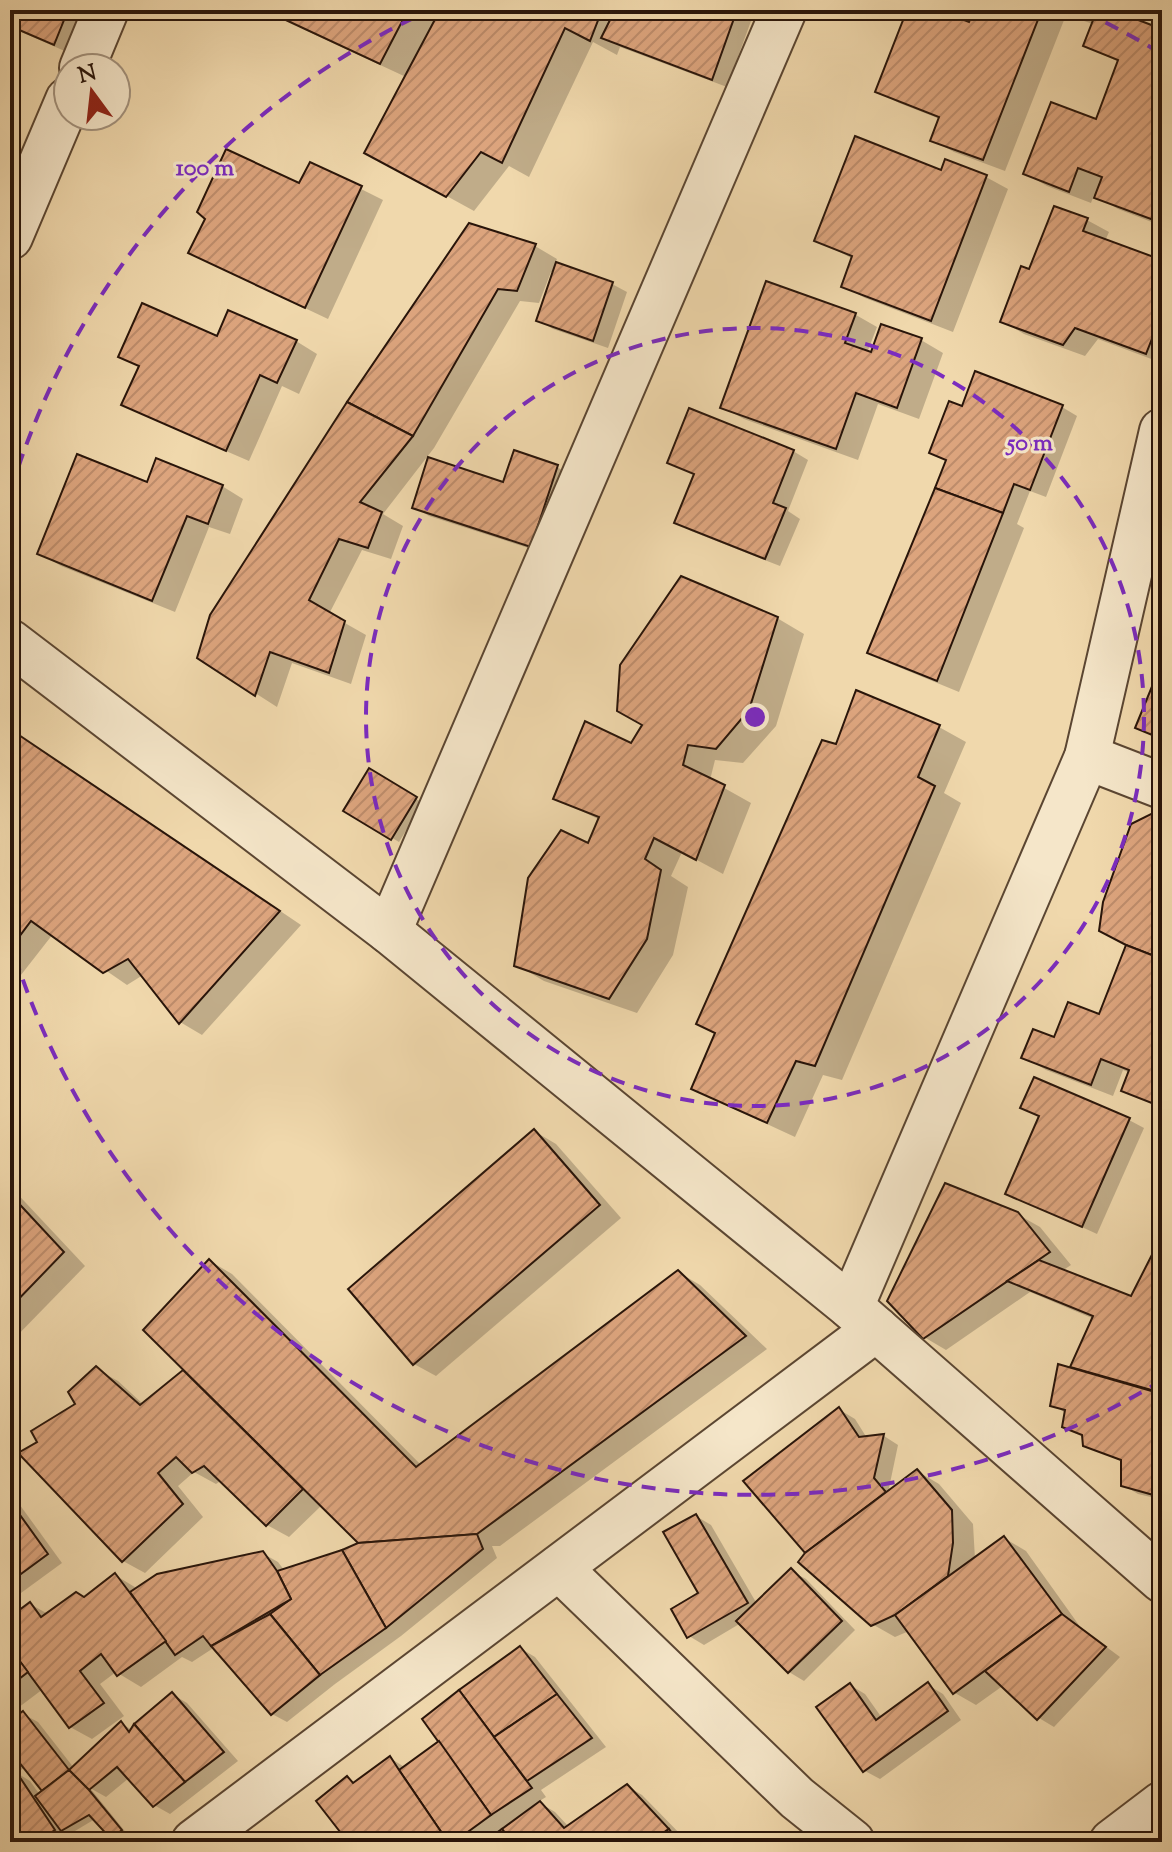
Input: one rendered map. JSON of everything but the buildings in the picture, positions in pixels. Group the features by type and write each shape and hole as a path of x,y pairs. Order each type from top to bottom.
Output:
{"street":[{"path":"89,52 106,10"},
{"path":"389,931 784,10"},
{"path":"10,237 54,132"},
{"path":"194,1842 559,1568 864,1318 1087,757 1162,431"},
{"path":"10,642 389,931 864,1318 1162,1580"},
{"path":"1087,757 1162,786"},
{"path":"559,1568 797,1798 852,1842"},
{"path":"1112,1842 1162,1804"}]}
